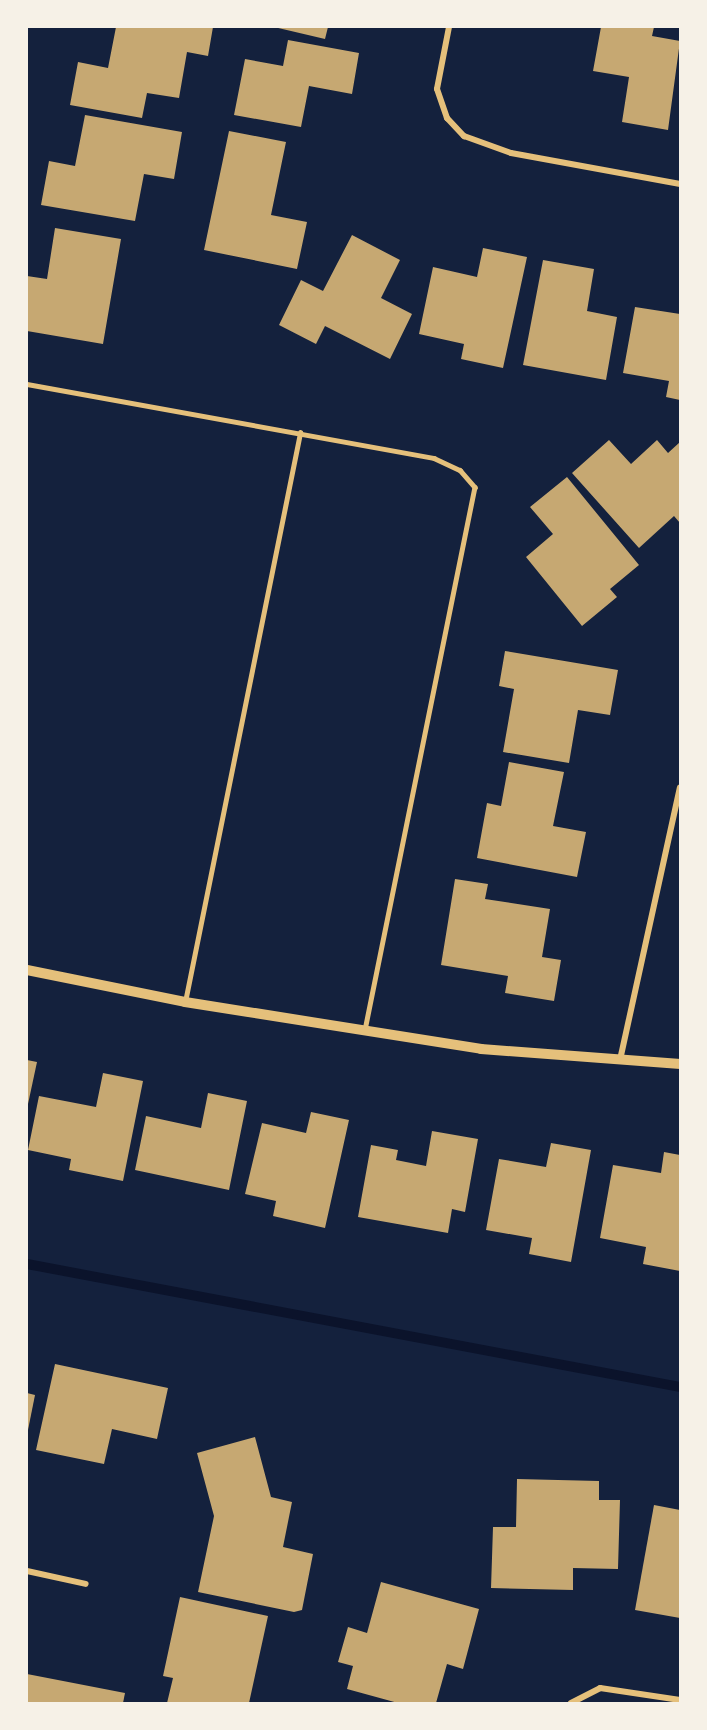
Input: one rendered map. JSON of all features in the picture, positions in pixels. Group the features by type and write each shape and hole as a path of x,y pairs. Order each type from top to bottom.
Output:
{"street":[{"path":"449,27 437,89 447,118 464,136 511,153 680,184"},
{"path":"620,1061 680,788"},
{"path":"27,970 185,1002 364,1033 516,1053 680,1064"},
{"path":"27,1571 86,1584"},
{"path":"572,1701 600,1688 680,1700"}],"lane":[{"path":"27,384 434,458 460,470 475,487 364,1033"},
{"path":"185,1002 300,433"}],"building":[{"path":"116,27 213,27 208,56 187,52 179,98 147,93 142,118 70,105 78,62 108,68"},
{"path":"274,27 328,27 325,39"},
{"path":"601,27 654,27 652,36 680,41 668,130 622,122 629,77 593,71"},
{"path":"288,40 359,53 352,94 309,86 301,127 234,115 245,59 283,66"},
{"path":"85,115 182,132 174,179 144,174 135,221 41,205 49,161 75,166"},
{"path":"229,131 286,142 271,215 307,222 297,269 204,250"},
{"path":"55,228 121,239 103,344 27,331 27,276 47,279"},
{"path":"352,235 400,260 381,298 412,314 390,359 325,326 316,344 279,325 301,280 323,291"},
{"path":"483,248 527,257 503,368 461,359 464,344 419,334 433,267 477,277"},
{"path":"543,260 594,269 587,311 617,317 606,380 523,365"},
{"path":"635,307 680,314 680,400 666,397 669,381 623,373"},
{"path":"609,440 631,464 657,440 668,453 680,442 680,523 674,516 639,548 572,473"},
{"path":"567,477 639,565 610,589 617,597 582,626 526,557 553,534 530,507"},
{"path":"505,651 618,670 610,715 578,710 569,763 503,752 514,689 499,686"},
{"path":"509,762 564,772 553,826 586,832 577,877 477,858 487,803 501,806"},
{"path":"455,879 488,884 485,899 550,909 542,957 561,960 554,1001 505,993 508,976 441,965"},
{"path":"27,1060 37,1062 28,1104 27,1104"},
{"path":"103,1073 143,1081 123,1181 69,1170 71,1159 28,1150 39,1096 96,1107"},
{"path":"208,1093 247,1101 229,1190 135,1170 146,1116 201,1128"},
{"path":"311,1112 349,1120 325,1228 273,1216 276,1201 245,1194 262,1123 306,1133"},
{"path":"432,1131 478,1139 465,1212 452,1209 448,1233 358,1217 371,1145 398,1150 396,1160 426,1166"},
{"path":"551,1143 591,1150 571,1262 529,1254 532,1238 486,1230 499,1159 546,1167"},
{"path":"664,1152 680,1155 680,1271 643,1264 646,1247 600,1238 613,1165 661,1173"},
{"path":"55,1364 168,1388 157,1439 112,1429 104,1464 36,1450"},
{"path":"27,1393 35,1395 28,1430 27,1430"},
{"path":"255,1437 271,1497 292,1502 283,1547 313,1554 302,1610 294,1612 198,1592 214,1516 197,1453"},
{"path":"517,1479 599,1481 599,1500 620,1500 618,1569 573,1568 573,1590 491,1588 493,1527 516,1527"},
{"path":"654,1505 680,1510 680,1618 635,1610"},
{"path":"381,1582 479,1609 463,1669 447,1664 436,1703 398,1703 347,1689 353,1666 338,1662 348,1627 367,1633"},
{"path":"180,1597 268,1616 249,1703 167,1703 173,1678 163,1676"},
{"path":"27,1674 125,1693 123,1703 27,1703"}],"waterway":[{"path":"27,1264 680,1387"}]}
